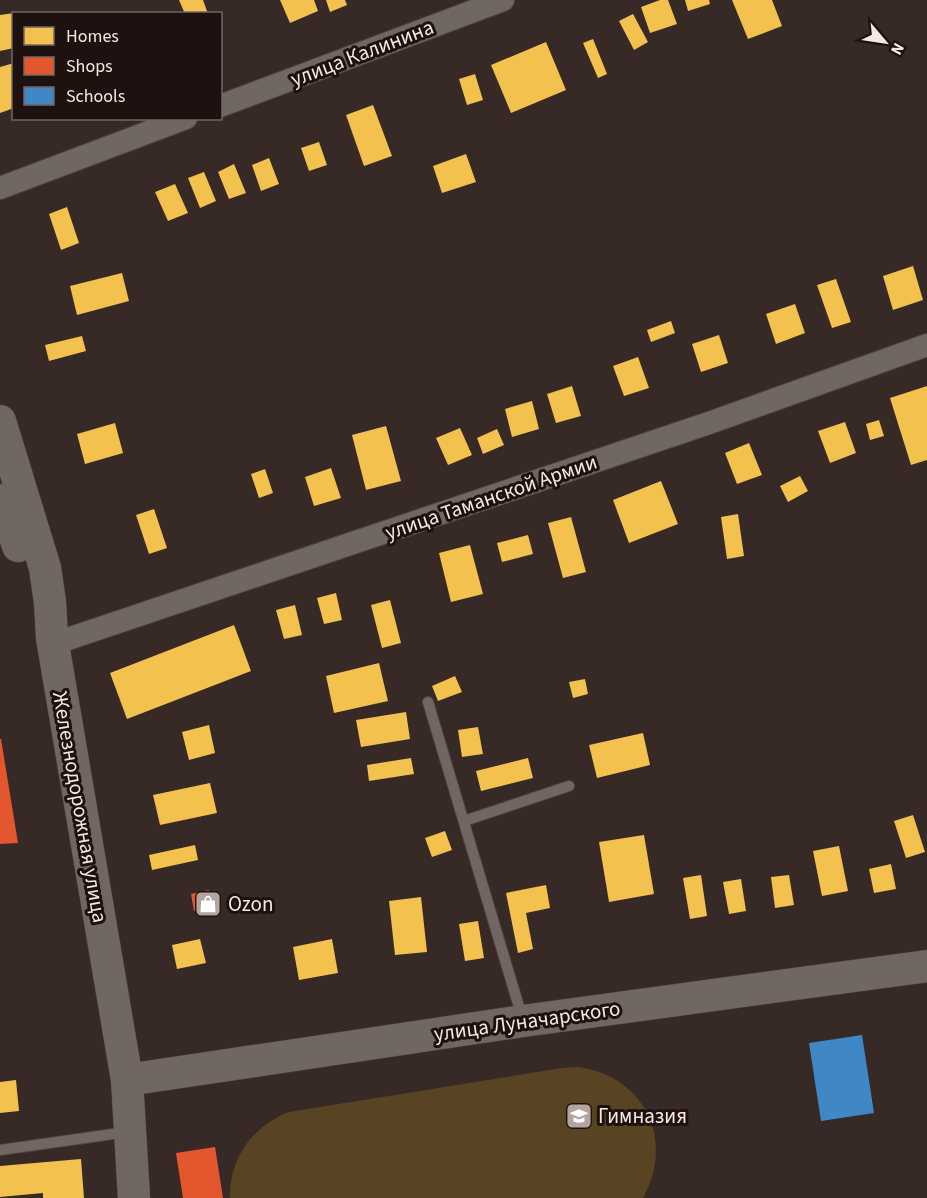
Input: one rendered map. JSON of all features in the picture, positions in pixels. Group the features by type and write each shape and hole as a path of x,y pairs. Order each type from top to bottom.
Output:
{"main road":[{"name":"Железнодорожная улица","path":"0,421 45,568 52,641 127,1080 134,1198"},
{"path":"0,500 9,519 52,641"},
{"name":"улица Луначарского","path":"127,1080 523,1021 927,966"}],"street":[{"name":"улица Калинина","path":"222,105 503,0"},
{"path":"0,188 181,120"},
{"name":"улица Таманской Армии","path":"52,641 709,423 927,345"}],"lane":[{"path":"428,702 523,1021"},
{"path":"464,820 569,786"},
{"path":"0,1150 131,1132"}],"shaded area":[{"path":"579,1067 602,1073 621,1084 637,1098 648,1115 654,1134 656,1154 652,1176 643,1198 230,1198 234,1170 246,1145 264,1126 289,1112"}],"building: Homes":[{"path":"179,0 203,0 207,12 184,12"},
{"path":"280,0 314,0 318,11 290,23"},
{"path":"326,0 345,0 347,5 330,12"},
{"path":"660,0 668,0 677,24 650,33 641,7"},
{"path":"685,0 709,0 710,4 688,11"},
{"path":"732,0 772,0 782,26 748,39"},
{"path":"12,13 12,48 0,51 0,15"},
{"path":"633,14 648,42 634,50 619,21"},
{"path":"593,39 607,74 598,78 583,43"},
{"path":"546,42 566,90 511,113 491,65"},
{"path":"12,64 12,109 0,113 0,67"},
{"path":"475,74 483,100 467,105 459,79"},
{"path":"373,105 392,156 364,166 346,115"},
{"path":"319,142 327,165 309,171 301,148"},
{"path":"466,154 476,182 442,193 433,166"},
{"path":"269,158 279,184 261,191 252,165"},
{"path":"234,164 246,193 229,199 218,172"},
{"path":"204,172 216,201 200,208 188,178"},
{"path":"175,184 188,213 168,221 155,192"},
{"path":"67,207 79,243 61,250 49,214"},
{"path":"913,266 923,300 893,310 883,276"},
{"path":"122,273 129,301 77,315 70,286"},
{"path":"836,279 851,322 832,328 817,285"},
{"path":"795,304 805,333 776,344 766,314"},
{"path":"671,321 675,333 651,342 647,330"},
{"path":"719,335 728,363 701,372 692,344"},
{"path":"82,336 86,351 49,361 45,345"},
{"path":"638,357 649,388 624,396 613,366"},
{"path":"572,386 581,416 556,423 547,394"},
{"path":"927,386 927,460 911,465 890,398"},
{"path":"532,401 539,429 512,437 505,409"},
{"path":"879,420 884,436 870,440 866,424"},
{"path":"845,422 856,453 830,463 818,431"},
{"path":"115,423 123,453 85,464 77,434"},
{"path":"386,426 401,481 366,490 352,435"},
{"path":"460,428 472,455 448,465 436,438"},
{"path":"497,429 504,445 483,454 477,438"},
{"path":"749,443 762,475 737,484 725,453"},
{"path":"331,468 341,498 314,506 305,477"},
{"path":"265,469 273,493 259,498 251,474"},
{"path":"800,476 808,491 788,502 780,486"},
{"path":"661,481 678,524 629,543 613,500"},
{"path":"154,509 167,548 149,554 136,515"},
{"path":"738,514 744,556 727,559 721,517"},
{"path":"571,517 586,572 563,578 548,523"},
{"path":"528,535 533,554 502,562 497,543"},
{"path":"470,545 483,594 451,602 439,553"},
{"path":"336,593 342,620 324,624 317,598"},
{"path":"390,600 401,643 382,648 371,605"},
{"path":"295,605 302,635 284,639 276,610"},
{"path":"234,625 251,671 127,719 110,673"},
{"path":"379,663 388,701 334,713 326,676"},
{"path":"455,676 462,692 438,701 432,686"},
{"path":"585,679 588,694 573,698 569,682"},
{"path":"406,712 410,739 361,747 356,720"},
{"path":"209,725 215,753 189,760 182,732"},
{"path":"478,727 483,754 462,757 458,730"},
{"path":"643,733 650,765 597,778 589,745"},
{"path":"411,758 414,774 369,781 367,765"},
{"path":"528,758 533,778 481,791 476,771"},
{"path":"210,783 217,813 160,825 153,795"},
{"path":"913,815 925,852 906,858 894,821"},
{"path":"445,831 452,850 432,857 425,838"},
{"path":"644,835 654,894 609,902 599,842"},
{"path":"195,845 198,860 152,870 149,855"},
{"path":"839,846 848,891 822,896 813,851"},
{"path":"891,864 896,889 874,893 869,869"},
{"path":"701,875 707,916 690,919 683,878"},
{"path":"789,875 794,905 775,908 771,877"},
{"path":"741,879 746,911 729,914 723,882"},
{"path":"546,885 550,908 526,913 533,949 518,953 506,893"},
{"path":"421,897 427,952 395,955 389,901"},
{"path":"478,921 484,958 465,961 459,924"},
{"path":"200,939 206,963 177,969 172,945"},
{"path":"332,939 338,973 299,980 293,947"},
{"path":"16,1080 19,1111 0,1113 0,1082"},
{"path":"81,1159 84,1198 43,1198 43,1193 0,1197 0,1166"}],"building: Shops":[{"path":"1,739 18,843 0,844"},
{"path":"209,890 212,907 194,911 191,894"},
{"path":"215,1147 223,1198 183,1198 176,1153"}],"building: Schools":[{"path":"862,1035 874,1113 821,1121 809,1043"}],"place":[{"name":"Ozon","path":"208,904"},
{"name":"Гимназия","path":"579,1116"}]}
